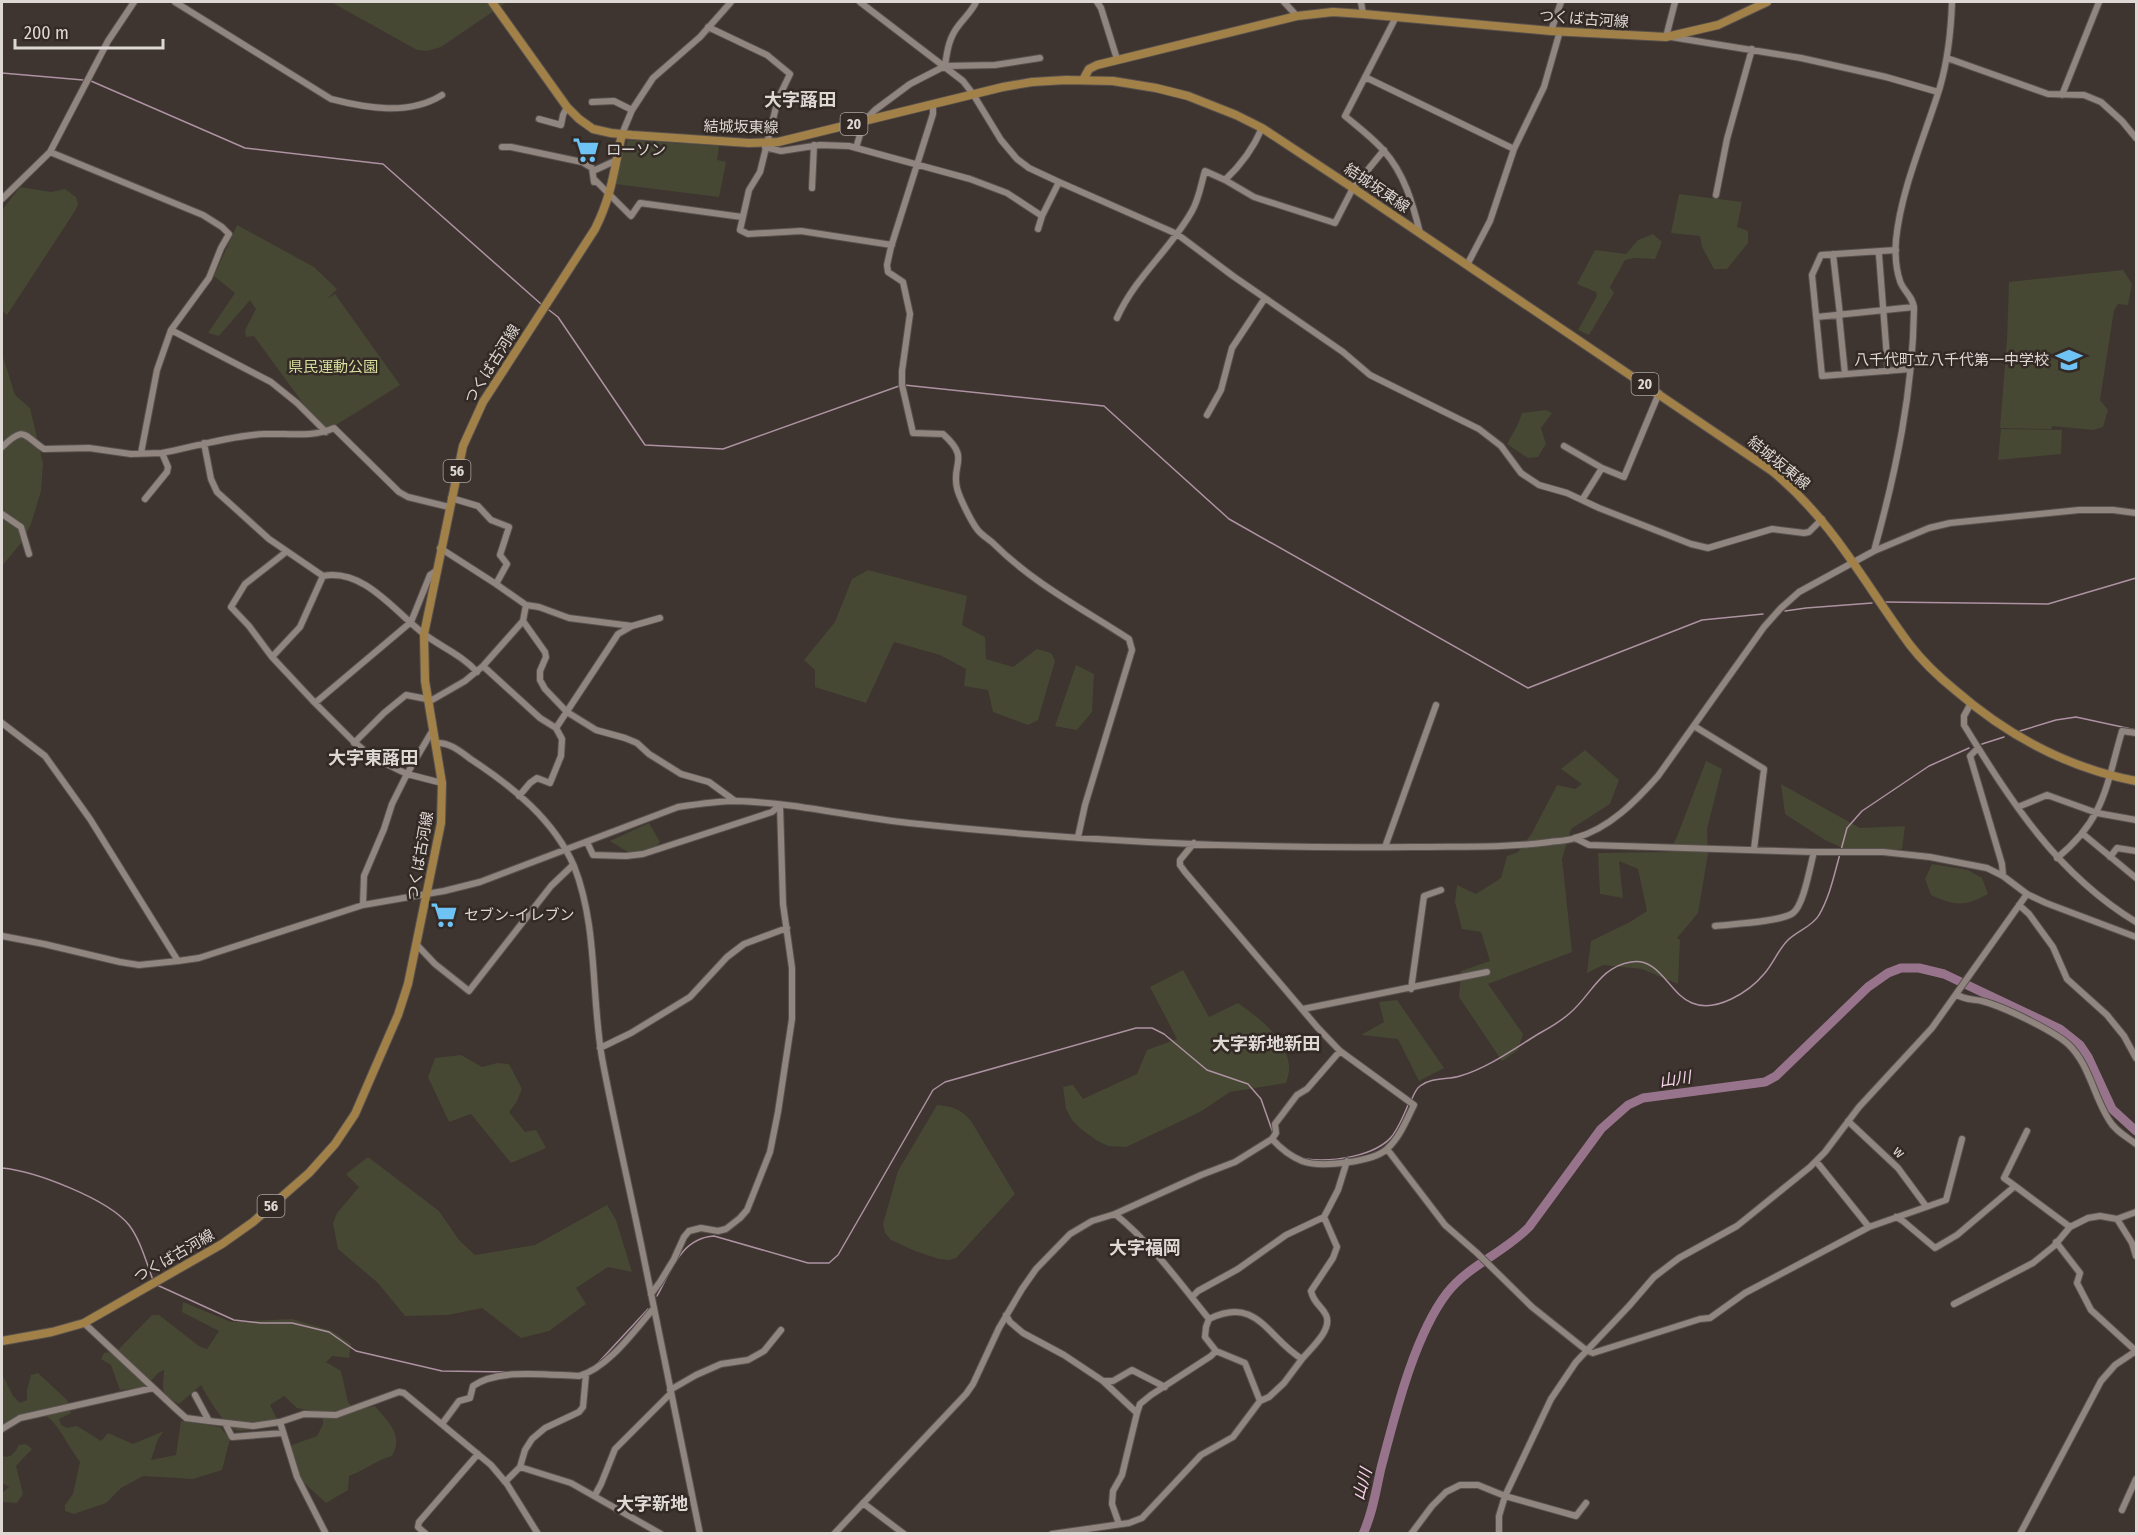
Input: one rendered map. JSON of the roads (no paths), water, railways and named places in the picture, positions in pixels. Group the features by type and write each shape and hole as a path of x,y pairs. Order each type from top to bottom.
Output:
{"main road":[{"name":"結城坂東線","path":"492,2 567,107 593,129 622,134 766,145 973,94 1032,82 1083,80 1126,82 1172,92 1213,105 1262,129 1353,188 1766,466 1795,490 1822,519 1911,646 1933,670 1971,704 2008,731 2038,748 2081,766 2136,781"},
{"name":"つくば古河線","path":"1083,80 1092,67 1117,59 1297,16 1333,12 1551,31 1668,37 1718,26 1767,2"},
{"name":"つくば古河線","path":"2,1341 52,1332 84,1323 236,1235 301,1180 328,1153 345,1131 364,1095 401,1007 408,984 441,823 442,783 425,681 424,634 440,548 463,446 483,402 599,221 610,195 622,134"}],"street":[{"path":"2,199 50,152 108,41 134,2"},
{"path":"175,2 331,99 352,104 408,108 426,104 441,95"},
{"path":"622,134 632,110 653,78 708,27 731,2"},
{"path":"860,2 963,81 1001,140 1017,159 1029,168 1177,234 1343,352 1370,375 1479,429 1501,446 1521,473 1539,485 1567,493 1691,544 1708,548 1772,529 1809,532 1822,519"},
{"path":"945,66 952,34 976,2"},
{"path":"1097,2 1117,59"},
{"path":"1284,2 1297,16"},
{"path":"1360,2 1364,14"},
{"path":"1551,31 1561,2"},
{"path":"1675,2 1668,37 1752,49 1886,77 1938,92"},
{"path":"1874,551 1896,467 1910,369 1914,307 1913,301 1900,282 1896,250 1898,231 1905,197 1947,58 1952,2"},
{"path":"2062,95 2098,2"},
{"path":"1396,17 1346,116 1384,150 1395,165 1410,198 1419,233"},
{"path":"708,27 767,55 790,74 778,99 762,168 749,190 740,230 748,234 801,231 892,245"},
{"path":"1467,265 1490,221 1514,149 1544,87 1560,31"},
{"path":"1716,195 1727,139 1752,49"},
{"path":"855,148 864,122 891,96 945,66 995,65 1040,57"},
{"path":"1947,58 2048,94 2084,94 2101,102 2122,121 2136,138"},
{"path":"1365,77 1514,149"},
{"path":"592,102 614,100 632,110"},
{"path":"933,104 933,114 887,265 888,272 903,282 910,314 902,385 913,433 943,434 955,448 960,461 956,487 977,530 1040,582 1129,639 1131,644 1132,650 1085,805 1078,837"},
{"path":"539,119 561,125 567,107"},
{"path":"1225,180 1250,151 1262,129"},
{"path":"766,145 782,151 814,145 849,146 970,179 1007,193 1042,216"},
{"path":"812,188 814,145"},
{"path":"502,147 582,162 591,168 594,178 631,216 642,203 742,217"},
{"path":"1117,318 1143,276 1194,209 1205,171 1254,197 1335,223 1353,188 1384,150"},
{"path":"50,152 203,215 229,234 220,248 209,278 171,330 158,370 141,453"},
{"path":"594,178 618,160"},
{"path":"1038,229 1059,182"},
{"path":"1896,250 1821,255 1812,275 1822,376 1910,369"},
{"path":"1833,254 1845,374"},
{"path":"1879,255 1888,371"},
{"path":"1207,416 1221,390 1232,348 1265,298"},
{"path":"1816,317 1914,307"},
{"path":"171,330 271,382 297,402 326,432"},
{"path":"1564,446 1602,468 1624,477 1659,393"},
{"path":"2,447 15,436 22,434 44,449 89,448 131,454 162,453 204,443 264,434 298,435 326,432 334,428 399,492 408,497 449,507"},
{"path":"204,443 211,479 217,492 286,552 322,576 332,574 344,576 382,596 424,634 470,664 477,672"},
{"path":"145,500 167,472 168,467 162,453"},
{"path":"1582,500 1602,468"},
{"path":"451,498 478,506 491,520 509,527 500,555 507,564 496,584"},
{"path":"2,936 120,962 139,964 199,958 363,905 480,882 678,807 735,801 780,805 894,822 1106,840 1385,848 1525,845 1575,838 1596,830 1639,797 1658,776 1764,627 1780,608 1799,592 1874,551 1910,535 1950,523 2079,510 2136,513"},
{"path":"2,514 21,527 29,554"},
{"path":"440,548 526,605 539,607 569,618 632,626"},
{"path":"286,552 245,584 231,608 249,626 272,657 354,743 377,760 407,774 442,783"},
{"path":"315,703 411,622 430,575 436,571"},
{"path":"272,657 300,627 322,576"},
{"path":"354,743 406,695 432,700 477,672 523,621 526,605"},
{"path":"556,728 618,634 632,626 660,618"},
{"path":"523,621 545,652 546,657 540,671 540,680 545,689 567,712 596,730 637,743 649,754 681,774 709,782 735,801"},
{"path":"483,666 540,718 556,728 562,739 561,756 550,783 537,778 519,796"},
{"path":"1971,704 1964,716 1964,725 2044,844 2074,876 2100,898 2136,922"},
{"path":"1385,848 1436,705"},
{"path":"2,723 45,756 90,819 178,961"},
{"path":"1694,726 1764,769 1754,849"},
{"path":"2057,858 2083,834 2097,813 2122,731 2136,734"},
{"path":"363,905 364,876 392,804 407,774 431,733 434,732"},
{"path":"436,743 445,743 503,782 545,821 566,851 585,900 600,1048 700,1533"},
{"path":"1978,748 1970,756 1997,847 2003,876"},
{"path":"2018,807 2047,795 2097,813 2136,820"},
{"path":"587,842 593,855 643,854 772,812 780,805"},
{"path":"651,1294 689,1231 700,1228 726,1229 747,1210 770,1152 792,1019 792,968 783,904 780,805"},
{"path":"2083,834 2136,878"},
{"path":"1575,838 1589,845 1883,852 1930,857 1987,868 2003,876 2027,894 2046,903 2136,937"},
{"path":"1194,843 1180,860 1180,865 1340,1052 1414,1105 1398,1137 1381,1153 1347,1161 1321,1164 1304,1162 1284,1152 1272,1139"},
{"path":"2110,857 2117,848 2136,851"},
{"path":"1715,926 1781,918 1793,913 1799,904 1814,852"},
{"path":"417,945 469,991 551,886 573,865"},
{"path":"1411,989 1424,896 1441,890"},
{"path":"1499,1533 1499,1516 1505,1496 1551,1399 1586,1350 1654,1277 1679,1258 1737,1226 1825,1152 1859,1107 1932,1028 2027,894"},
{"path":"2019,904 2030,914 2053,947 2067,979 2107,1015 2124,1036 2136,1058"},
{"path":"600,1048 631,1033 690,998 727,957 744,944 786,928"},
{"path":"1303,1009 1487,972"},
{"path":"1956,994 1970,1000 1982,1001 2029,1021 2066,1043 2075,1051 2089,1073 2109,1121 2120,1133 2136,1144"},
{"path":"834,1533 966,1394 1006,1315 1036,1269 1057,1245 1092,1221 1115,1214 1235,1162 1272,1139 1276,1133 1275,1124 1297,1095 1307,1089 1340,1052"},
{"name":"w","path":"1848,1121 1898,1168 1926,1206"},
{"path":"2027,1131 2004,1178 2070,1227"},
{"path":"1387,1149 1445,1226 1477,1253 1532,1307 1586,1350 1593,1353 1700,1319 1710,1318 1745,1293 1869,1227 1946,1200 1962,1139"},
{"path":"1192,1297 1198,1291 1239,1269 1286,1235 1324,1217 1338,1190 1347,1161"},
{"path":"1816,1161 1869,1227"},
{"path":"1896,1217 1935,1248 1957,1235 2015,1186"},
{"path":"2117,1219 2136,1212"},
{"path":"1115,1214 1126,1223 1209,1319"},
{"path":"1954,1304 2033,1263 2070,1227 2093,1215 2117,1219 2132,1243 2136,1256"},
{"path":"1052,1533 1137,1521 1146,1515 1201,1455 1233,1437 1260,1401 1269,1397 1284,1383 1325,1331 1328,1323 1326,1315 1313,1301 1311,1291 1333,1258 1337,1247 1324,1217"},
{"path":"2020,1533 2101,1381 2115,1365 2136,1351 2091,1310 2077,1283 2080,1273 2056,1242"},
{"path":"442,1424 459,1401 470,1398 473,1386 482,1380 505,1375 579,1376 586,1374 603,1363 654,1308"},
{"path":"1260,1401 1245,1363 1216,1351 1205,1337 1209,1319 1225,1312 1235,1311 1253,1316 1292,1353 1302,1359"},
{"path":"1006,1315 1010,1322 1023,1333 1064,1355 1103,1381 1137,1413"},
{"path":"84,1323 186,1418 226,1425 253,1426 280,1422 304,1414 336,1415 402,1392 491,1465 505,1482 538,1533"},
{"path":"595,1495 615,1449 671,1391 696,1375 721,1364 748,1360 764,1351 781,1330"},
{"path":"1119,1524 1112,1504 1113,1491 1122,1474 1140,1404 1216,1351"},
{"path":"1103,1381 1113,1381 1132,1370 1165,1388"},
{"path":"505,1482 520,1467 525,1450 532,1439 545,1428 579,1412 583,1407 586,1374"},
{"path":"2,1429 20,1418 153,1388"},
{"path":"195,1395 209,1421"},
{"path":"280,1422 297,1477 326,1533"},
{"path":"226,1425 232,1437 283,1433"},
{"path":"426,1533 418,1527 419,1522 478,1454"},
{"path":"520,1467 571,1483 661,1533"},
{"path":"2122,1510 2136,1479"},
{"path":"1411,1533 1446,1492 1460,1485 1478,1485 1505,1496 1576,1516 1586,1503"},
{"path":"863,1503 904,1533"}],"waterway":[{"path":"2,73 83,80"},
{"path":"91,81 245,148 383,164 541,304"},
{"path":"549,310 558,317 645,445 723,449 899,386"},
{"path":"904,385 1104,406 1229,519 1528,688 1702,620 1763,614"},
{"path":"1885,602 2048,604 2136,578"},
{"path":"1785,611 1872,603"},
{"path":"2020,731 2056,720 2076,717 2136,730"},
{"path":"1982,744 2004,737"},
{"path":"1841,850 1847,828 1862,811 1929,766 1969,748"},
{"path":"1411,1101 1417,1089 1424,1083 1460,1076 1481,1068 1556,1024 1578,1006 1604,975 1620,965 1631,962 1650,965 1677,992 1692,1003 1711,1005 1741,994 1758,981 1788,940 1816,919 1829,893 1840,854"},
{"name":"山川","path":"1363,1534 1372,1509 1399,1401 1415,1353 1435,1311 1447,1293 1466,1274 1529,1227 1601,1129 1628,1105 1643,1098 1765,1082 1776,1076 1868,987 1888,973 1901,968 1919,968 1944,974 2060,1029 2080,1045 2112,1109 2136,1131"},
{"path":"657,1296 678,1257 685,1249 703,1238 714,1236 808,1263 829,1263 838,1255 933,1090 945,1082 1136,1028 1152,1028 1164,1034 1207,1070 1248,1084 1261,1099 1273,1133"},
{"path":"1306,1159 1340,1159 1376,1148 1393,1135 1408,1105"},
{"path":"2,1168 51,1180 88,1196 119,1215 137,1238 153,1280"},
{"path":"157,1285 234,1320 292,1323 329,1332 356,1351 442,1371 509,1372"},
{"path":"598,1363 648,1309"}],"place":[{"name":"ローソン","path":"586,150"},
{"name":"八千代町立八千代第一中学校","path":"2069,360"},
{"name":"セブン-イレブン","path":"444,915"}],"district":[{"name":"大字蕗田","path":"800,100"},
{"name":"大字東蕗田","path":"373,758"},
{"name":"大字新地新田","path":"1266,1044"},
{"name":"大字福岡","path":"1145,1248"},
{"name":"大字新地","path":"652,1504"}],"park label":[{"name":"県民運動公園","path":"333,367"}]}
